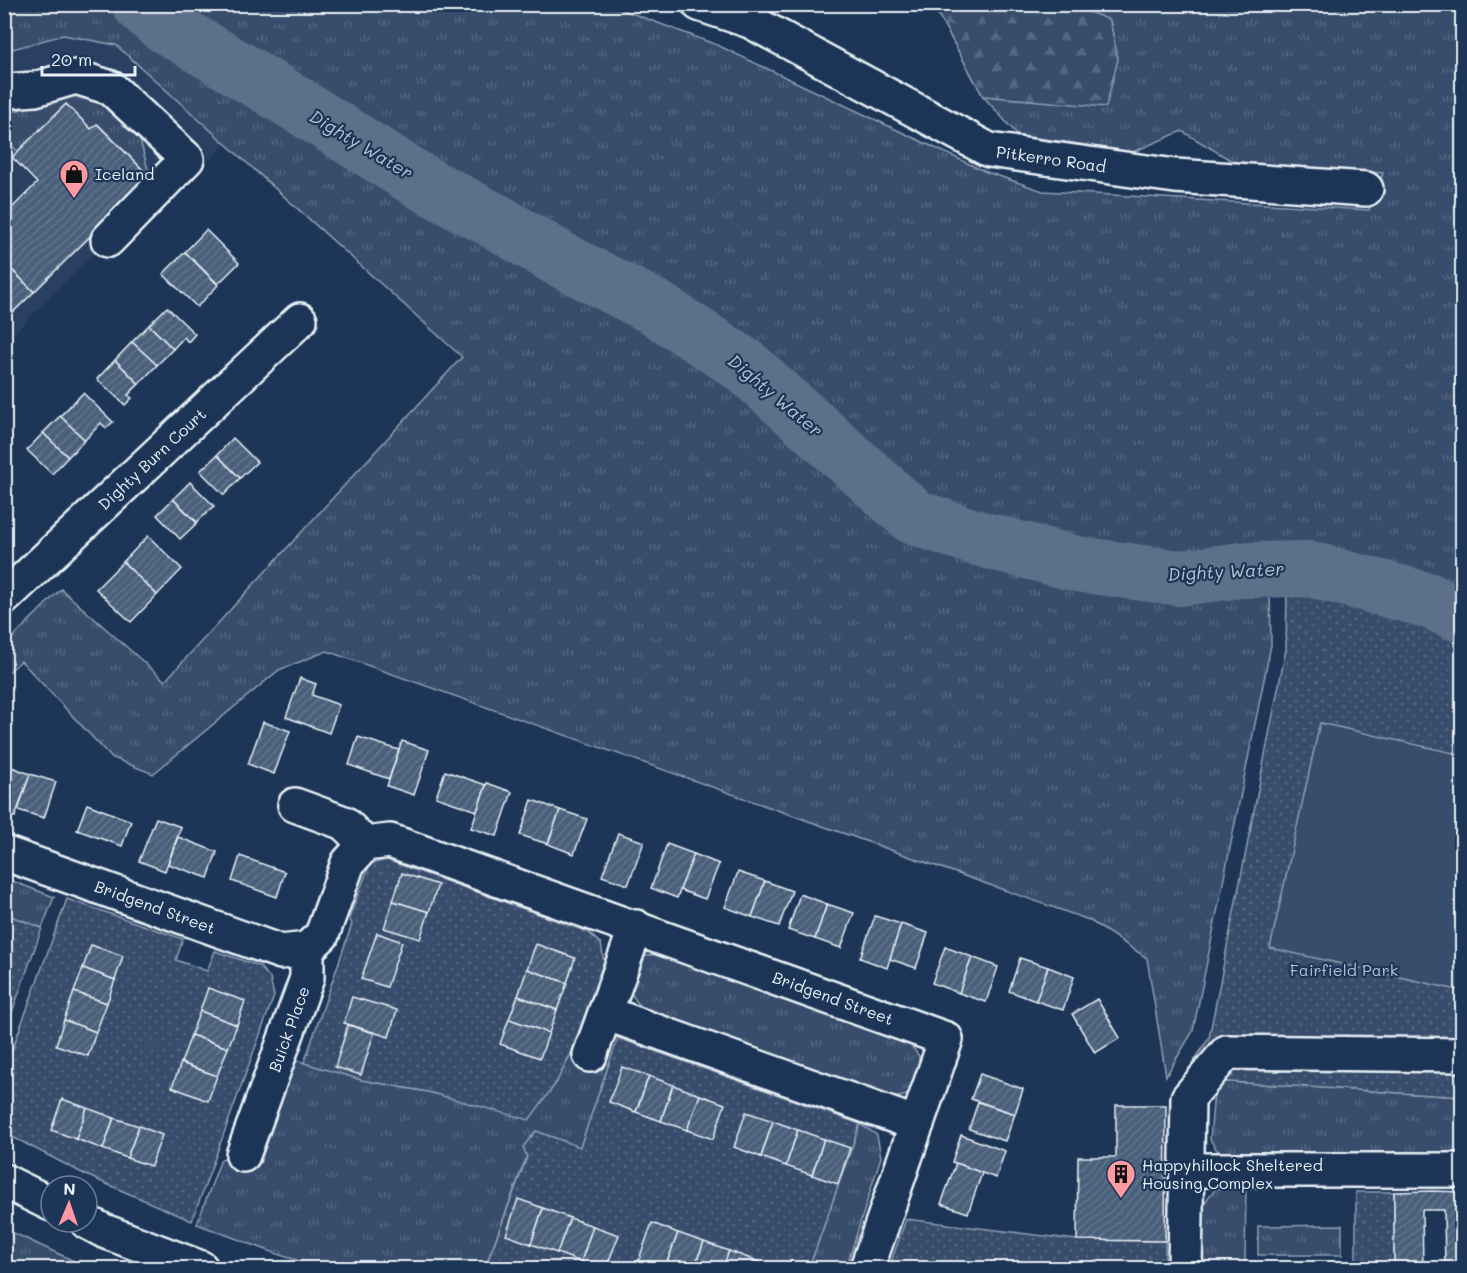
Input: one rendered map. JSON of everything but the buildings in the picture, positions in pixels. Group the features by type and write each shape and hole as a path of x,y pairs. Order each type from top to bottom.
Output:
{"street":[{"name":"Pitkerro Road","path":"699,4 750,21 989,150 1175,176 1366,189"},
{"path":"4,90 34,88 75,77 111,88 187,159 108,240"},
{"name":"Dighty Burn Court","path":"4,597 300,320"},
{"path":"295,805 344,823 365,844 348,863 322,935 307,949"},
{"name":"Bridgend Street","path":"365,844 390,841 946,1039 867,1269"},
{"name":"Bridgend Street","path":"4,853 281,952 307,949"},
{"path":"590,1055 636,927"},
{"name":"Buick Place","path":"243,1155 307,978 307,949"},
{"path":"605,1013 917,1124"},
{"path":"1185,1269 1188,1098 1227,1052 1462,1055"},
{"path":"1187,1170 1462,1170"},
{"path":"4,1181 39,1198"},
{"path":"99,1228 201,1269"}],"shaded area":[{"path":"63,35 116,44 225,144 106,263 95,253 5,342 4,41 14,49"}],"green space":[{"path":"17,5 610,5 717,45 984,171 1043,191 1369,210 1383,173 1237,164 1182,131 1133,152 1022,140 983,96 933,5 1462,5 1462,615 1430,601 1290,570 1287,589 1270,587 1271,645 1193,1031 1166,1076 1147,958 1089,920 327,651 279,670 153,774 111,757 21,661 5,675 5,645 61,589 165,681 462,357 116,45 63,35 13,49 5,41 5,18"},
{"path":"933,5 1071,5 1110,20 1118,59 1106,107 983,96"},
{"path":"75,94 104,104 140,140 150,177 98,124 91,129 66,104 18,152 5,139 4,108 15,111"},
{"name":"Fairfield Park","path":"1310,569 1430,601 1462,615 1462,1097 1215,1081 1181,1081 1209,1038 1286,649 1287,589 1290,570"},
{"path":"1320,723 1462,755 1462,991 1270,948"},
{"path":"387,860 588,932 601,944 604,961 572,1051 556,1083 529,1120 428,1092 362,1080 304,1063 352,924 349,918 370,864"},
{"path":"4,878 54,897 42,928 5,914"},
{"path":"67,899 183,939 176,960 207,971 215,951 259,966 270,978 274,996 192,1221 99,1181 99,1174 84,1174 5,1133 4,1072"},
{"path":"4,914 42,928 5,1032"},
{"path":"666,952 906,1039 919,1056 919,1078 907,1095 886,1100 642,1010 631,993 632,972 646,956"},
{"path":"618,1038 860,1124 809,1268 485,1268 527,1157 523,1147 536,1131 580,1147"},
{"path":"572,1051 609,1065 580,1148 536,1131 485,1268 323,1268 280,1255 197,1224 221,1159 234,1155 260,1163 296,1060 362,1080 428,1092 556,1083"},
{"path":"1215,1081 1462,1097 1462,1158 1228,1157 1216,1149 1210,1139"},
{"path":"860,1124 877,1135 881,1157 846,1268 809,1268"},
{"path":"1228,1183 1246,1183 1245,1268 1199,1268 1199,1238 1204,1206 1215,1190"},
{"path":"1356,1192 1394,1192 1394,1268 1356,1268"},
{"path":"906,1219 1077,1240 1165,1241 1165,1268 889,1268"},
{"path":"1342,1225 1342,1255 1258,1255 1258,1226"},
{"path":"5,1229 89,1268 5,1268"}],"waterway":[{"name":"Dighty Water","path":"140,4 161,23 423,183 558,258 656,308 745,366 914,517 977,538 1077,564 1180,578 1241,570 1310,569 1430,601 1462,615"}],"place":[{"name":"Iceland","path":"74,200"},
{"name":"Happyhillock Sheltered Housing Complex","path":"1121,1200"}]}
